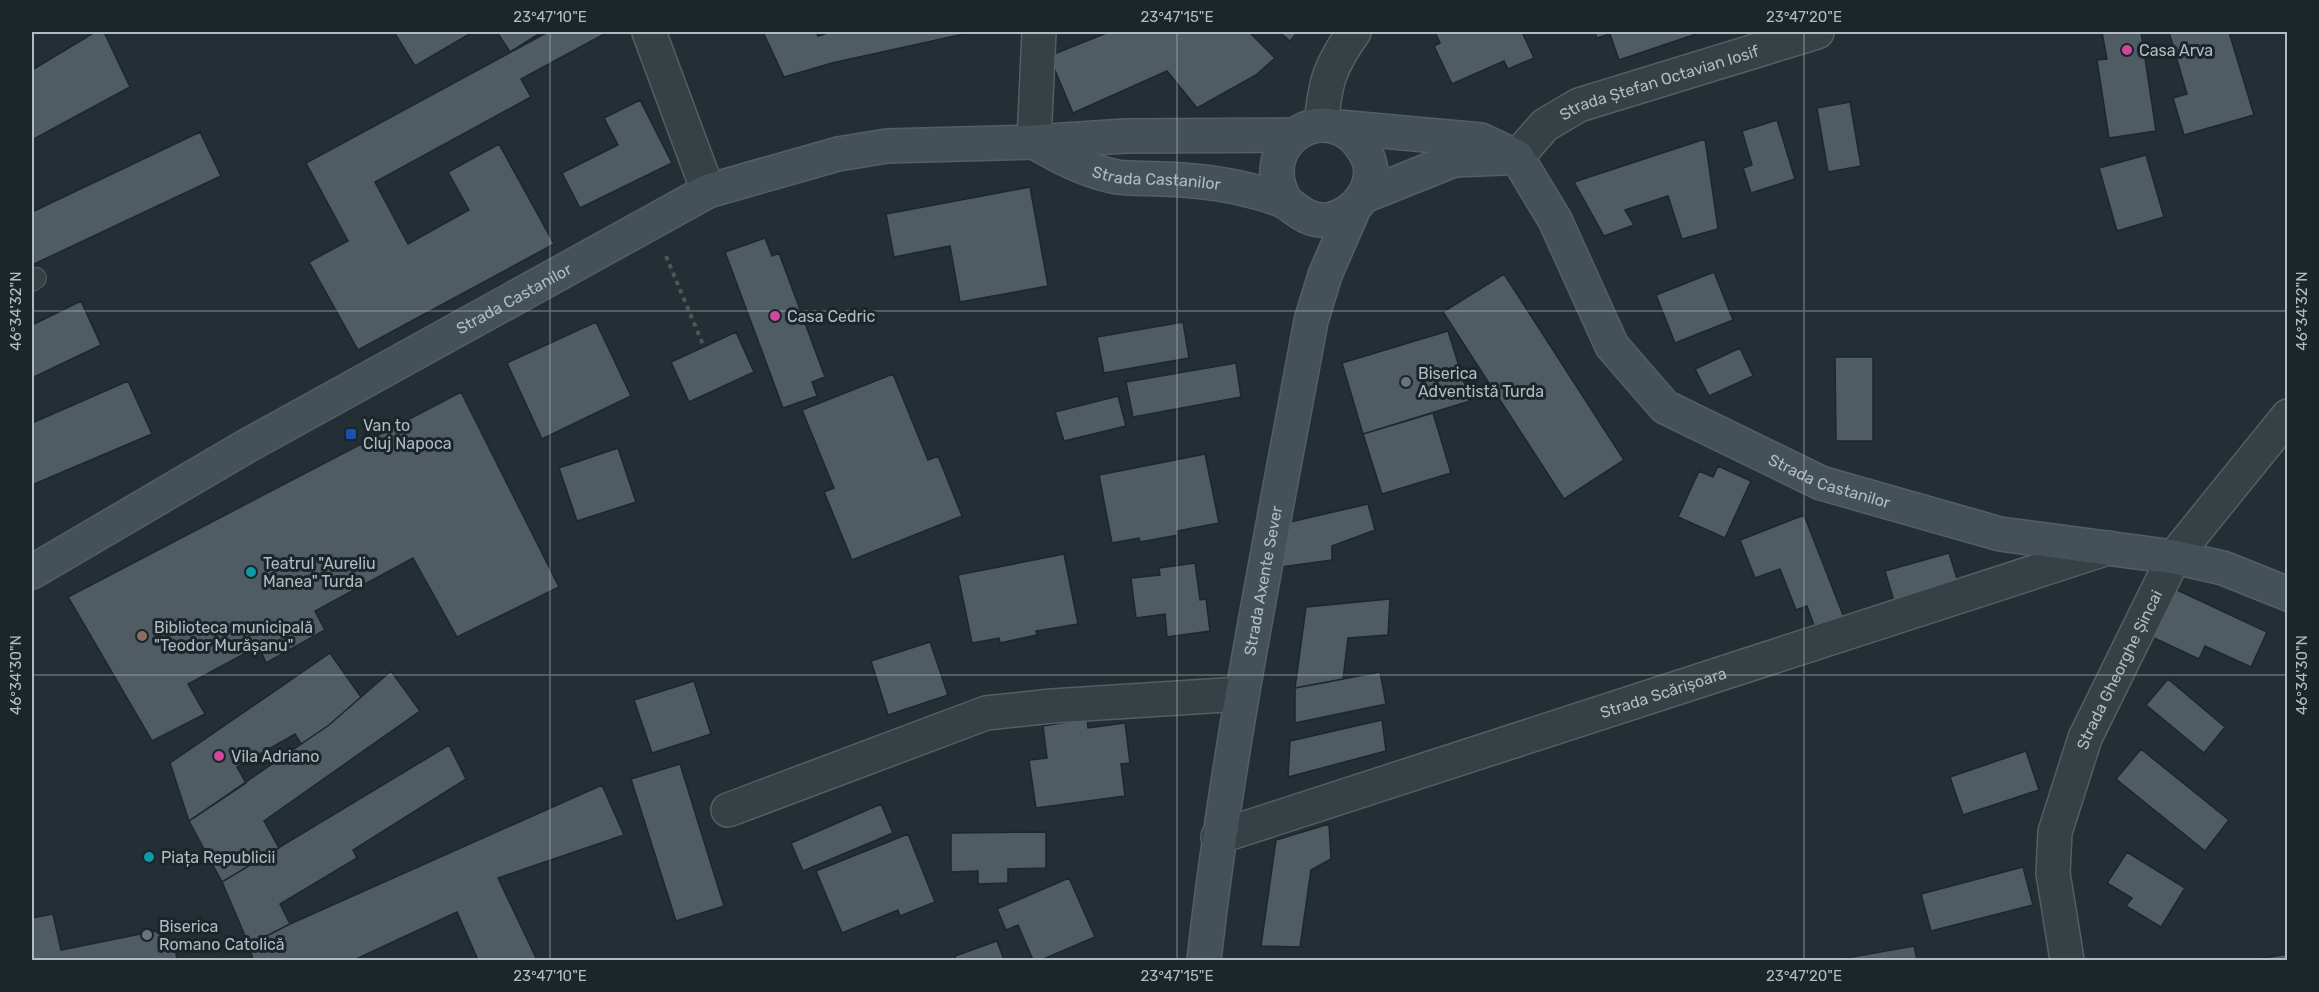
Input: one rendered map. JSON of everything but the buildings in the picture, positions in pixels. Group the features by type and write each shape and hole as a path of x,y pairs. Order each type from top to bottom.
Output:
{"main road":[{"name":"Strada Castanilor","path":"32,572 245,447 708,191 838,154 887,146 1318,129 1481,140 1517,157 1555,220 1612,346 1665,407 1821,483 2000,534 2174,557 2223,568 2288,594"},
{"path":"1286,202 1275,175 1277,160 1284,146 1318,129 1355,138 1368,155 1369,183 1359,202"},
{"name":"Strada Castanilor","path":"1034,142 1071,164 1118,177 1207,183 1249,190 1286,202 1298,212 1319,219 1341,216 1359,202 1454,160 1517,157"},
{"name":"Strada Axente Sever","path":"1203,960 1218,837 1241,694 1311,321 1325,275 1359,202"}],"street":[{"path":"649,32 708,191"},
{"path":"1034,142 1039,32"},
{"path":"1318,129 1325,84 1337,56 1354,32"},
{"name":"Strada Ștefan Octavian Iosif","path":"1517,157 1545,125 1579,105 1817,32"},
{"name":"Strada Gheorghe Șincai","path":"2067,960 2053,873 2055,832 2085,738 2174,557 2288,416"},
{"name":"Strada Scărișoara","path":"1218,837 2108,548"},
{"path":"728,810 986,713 1052,706 1241,694"}],"path":[{"path":"652,222 704,347"}],"place":[{"name":"Casa Arva","path":"2127,50"},
{"name":"Casa Cedric","path":"775,316"},
{"name":"Biserica Adventistă Turda","path":"1406,382"},
{"name":"Van to Cluj Napoca","path":"351,434"},
{"name":"Teatrul \"Aureliu Manea\" Turda","path":"251,572"},
{"name":"Biblioteca municipală \"Teodor Murășanu\"","path":"142,636"},
{"name":"Vila Adriano","path":"219,756"},
{"name":"Piața Republicii","path":"149,857"},
{"name":"Biserica Romano Catolică","path":"147,935"}]}
